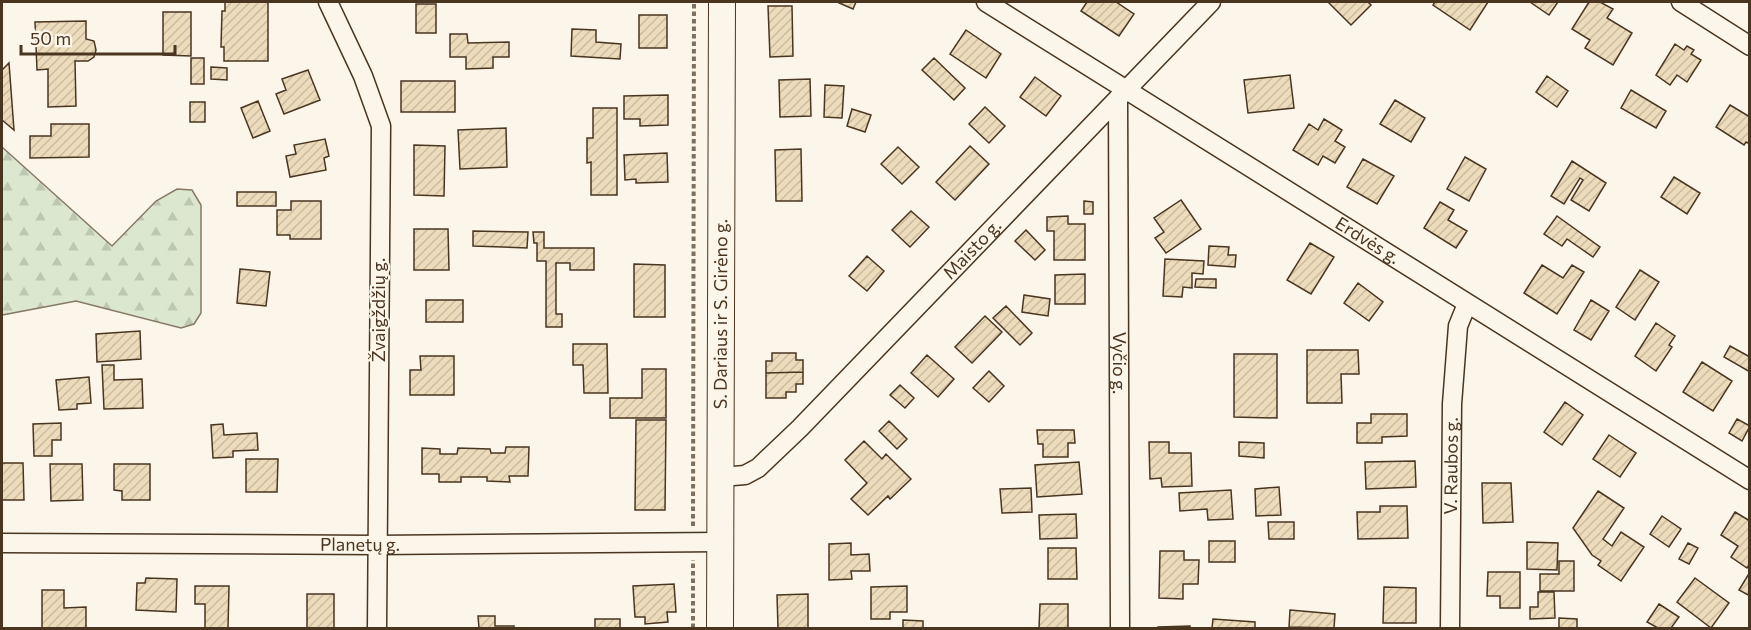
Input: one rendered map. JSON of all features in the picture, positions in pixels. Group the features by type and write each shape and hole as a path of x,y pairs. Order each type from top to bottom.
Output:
{"street":[{"name":"Žvaigždžių g.","path":"328,2 363,76 381,126 378,628"},
{"name":"S. Dariaus ir S. Girėno g.","path":"720,628 722,2"},
{"name":"Erdvės g.","path":"987,2 1122,94 1467,304 1749,480"},
{"name":"Maisto g.","path":"721,477 745,475 758,468 800,429 1211,2"},
{"path":"1681,2 1749,46"},
{"name":"Vyčio g.","path":"1120,628 1122,94"},
{"name":"V. Raubos g.","path":"1450,628 1452,404 1458,326 1467,304"},
{"name":"Planetų g.","path":"2,543 377,545 721,542"}],"path":[{"path":"693,628 694,2"}],"green space":[{"path":"2,147 112,246 156,201 177,189 192,190 201,205 201,313 194,324 181,328 76,301 2,315"}],"building":[{"path":"225,2 268,2 268,61 224,61 224,47 221,47 222,11 225,11"},
{"path":"837,2 856,2 853,9"},
{"path":"1087,2 1116,2 1134,14 1119,36 1081,11"},
{"path":"1328,2 1368,2 1371,5 1351,25"},
{"path":"1435,2 1488,2 1470,30 1433,5"},
{"path":"1530,2 1558,2 1549,15"},
{"path":"1589,2 1600,2 1613,9 1607,18 1632,33 1613,65 1585,48 1590,40 1572,29"},
{"path":"416,4 436,4 436,33 416,33"},
{"path":"768,6 792,6 793,56 770,57"},
{"path":"163,12 191,12 191,56 163,55"},
{"path":"639,15 667,15 667,48 639,48"},
{"path":"86,21 86,39 94,41 96,50 94,57 88,61 75,61 76,106 48,107 48,69 37,70 35,22"},
{"path":"572,29 596,30 596,42 621,44 620,59 571,56"},
{"path":"966,30 1001,54 986,78 950,54"},
{"path":"450,34 467,34 468,43 509,42 509,57 493,57 493,68 466,69 466,57 450,57"},
{"path":"1675,44 1684,50 1687,46 1694,50 1691,54 1701,60 1687,82 1677,75 1670,85 1656,75"},
{"path":"191,58 204,58 204,84 191,84"},
{"path":"934,58 965,88 954,100 922,70"},
{"path":"9,63 14,130 2,120 2,70"},
{"path":"211,67 227,68 227,80 211,79"},
{"path":"308,70 320,100 284,114 276,94 286,90 282,79"},
{"path":"1290,75 1294,108 1248,113 1244,80"},
{"path":"1547,76 1568,91 1557,107 1536,92"},
{"path":"1035,77 1061,96 1046,116 1020,97"},
{"path":"810,79 811,116 780,117 779,80"},
{"path":"401,81 455,81 455,112 401,112"},
{"path":"825,85 844,86 842,118 824,117"},
{"path":"1631,90 1666,111 1656,128 1621,108"},
{"path":"668,95 668,125 640,126 640,119 624,119 624,96"},
{"path":"1395,100 1425,118 1411,142 1380,124"},
{"path":"258,101 270,131 253,138 241,108"},
{"path":"190,102 205,102 205,122 190,122"},
{"path":"1730,105 1750,117 1750,144 1746,142 1744,145 1716,127"},
{"path":"985,107 1005,126 989,143 969,124"},
{"path":"593,108 617,108 617,195 591,195 591,162 587,163 587,138 593,138"},
{"path":"852,109 871,115 865,132 847,126"},
{"path":"1324,119 1342,130 1335,141 1345,147 1335,163 1323,156 1318,165 1293,150 1309,124 1318,130"},
{"path":"51,124 89,124 89,157 30,158 30,136 51,136"},
{"path":"506,128 507,167 460,169 458,130"},
{"path":"325,139 329,156 324,158 326,170 290,177 286,156 296,154 294,145"},
{"path":"414,145 445,146 444,196 414,195"},
{"path":"970,146 989,164 955,200 936,182"},
{"path":"898,147 919,167 902,184 881,164"},
{"path":"801,149 802,201 776,201 775,150"},
{"path":"667,153 668,182 636,183 636,179 625,180 624,155"},
{"path":"1465,157 1486,169 1469,201 1447,189"},
{"path":"1363,159 1394,176 1377,204 1347,187"},
{"path":"1572,161 1606,183 1589,211 1571,200 1583,180 1580,178 1564,204 1551,196"},
{"path":"1674,177 1700,193 1687,214 1661,197"},
{"path":"237,192 276,192 276,206 237,206"},
{"path":"1181,200 1201,229 1166,253 1155,238 1164,232 1154,218"},
{"path":"291,201 321,201 321,239 290,239 290,235 277,235 277,210 291,210"},
{"path":"1084,201 1093,202 1093,214 1084,214"},
{"path":"1440,202 1454,210 1448,220 1467,231 1456,248 1424,228"},
{"path":"911,211 929,227 910,247 892,230"},
{"path":"1068,216 1068,224 1085,224 1085,260 1054,260 1054,231 1047,231 1047,217"},
{"path":"1557,216 1600,247 1593,257 1567,239 1562,246 1544,234"},
{"path":"414,229 448,229 449,270 414,270"},
{"path":"1026,230 1045,250 1035,260 1015,241"},
{"path":"473,231 528,232 527,248 473,246"},
{"path":"533,232 544,232 544,248 594,248 594,270 570,270 570,263 556,263 556,314 562,314 562,327 546,327 546,261 537,261 537,243 534,243"},
{"path":"1310,243 1334,257 1311,294 1287,280"},
{"path":"1209,246 1229,247 1228,255 1236,255 1235,267 1208,265"},
{"path":"867,256 884,271 867,291 849,276"},
{"path":"1165,259 1204,261 1203,274 1192,273 1192,288 1183,287 1182,297 1163,296"},
{"path":"634,264 665,265 665,317 634,317"},
{"path":"1542,265 1563,278 1572,265 1584,272 1557,314 1524,293"},
{"path":"240,269 270,272 266,306 237,303"},
{"path":"1640,270 1659,282 1635,320 1616,307"},
{"path":"1085,274 1085,304 1055,304 1055,275"},
{"path":"1196,279 1216,279 1216,288 1195,287"},
{"path":"1358,283 1383,302 1369,321 1344,303"},
{"path":"1024,295 1050,299 1048,316 1022,312"},
{"path":"426,300 463,300 463,322 426,322"},
{"path":"1591,300 1609,311 1591,340 1574,330"},
{"path":"1006,306 1032,333 1020,345 993,318"},
{"path":"985,316 1002,332 972,363 955,347"},
{"path":"1656,323 1675,336 1669,345 1672,347 1656,371 1635,356"},
{"path":"140,331 141,359 97,362 96,334"},
{"path":"573,344 607,344 608,393 584,393 583,365 573,365"},
{"path":"1730,346 1750,357 1750,372 1724,357"},
{"path":"1307,350 1358,350 1359,374 1341,374 1342,403 1307,403"},
{"path":"772,353 796,353 796,360 803,360 803,372 766,373 766,361 772,361"},
{"path":"1234,354 1277,354 1277,418 1234,417"},
{"path":"927,355 954,379 938,397 911,373"},
{"path":"420,356 454,356 454,395 410,395 410,370 421,370"},
{"path":"1702,362 1732,381 1713,411 1683,392"},
{"path":"102,365 114,365 114,380 142,379 143,408 104,409"},
{"path":"642,369 666,369 666,418 610,418 610,398 642,398"},
{"path":"989,371 1004,386 989,402 973,388"},
{"path":"803,372 803,384 796,384 796,392 786,392 786,398 766,398 766,373"},
{"path":"89,377 91,403 77,404 77,409 59,410 56,380"},
{"path":"900,385 914,398 905,408 890,395"},
{"path":"1565,402 1583,415 1562,445 1544,432"},
{"path":"1371,414 1407,414 1407,436 1382,437 1382,443 1357,443 1357,423 1371,423"},
{"path":"1737,419 1750,426 1742,441 1729,433"},
{"path":"636,420 666,420 665,510 635,510"},
{"path":"889,421 907,439 897,449 879,431"},
{"path":"61,423 61,440 52,440 52,456 34,456 33,424"},
{"path":"223,424 224,435 257,433 258,450 233,451 233,457 213,458 211,425"},
{"path":"1037,430 1074,430 1075,443 1068,443 1068,457 1043,457 1043,444 1038,444"},
{"path":"1609,435 1636,453 1620,477 1593,459"},
{"path":"864,441 882,459 886,454 911,479 890,499 888,496 868,515 851,499 867,483 845,460"},
{"path":"1149,442 1169,442 1169,453 1191,453 1192,486 1162,487 1161,478 1150,479"},
{"path":"1239,442 1264,443 1264,458 1239,456"},
{"path":"506,447 529,447 528,476 509,476 510,482 487,481 487,477 461,477 461,482 439,482 439,474 422,474 422,448 440,449 440,454 457,454 458,448 490,449 491,453 505,453"},
{"path":"246,459 278,459 277,492 246,492"},
{"path":"1415,461 1416,487 1366,489 1365,462"},
{"path":"1079,462 1082,494 1037,497 1035,465"},
{"path":"2,463 23,463 24,500 2,500"},
{"path":"50,464 82,464 83,500 51,501"},
{"path":"114,464 150,464 150,500 122,500 122,491 114,490"},
{"path":"1482,483 1511,483 1513,522 1483,523"},
{"path":"1279,487 1281,515 1256,516 1255,489"},
{"path":"1031,488 1032,512 1002,513 1000,489"},
{"path":"1231,490 1233,519 1208,520 1207,509 1180,511 1179,493"},
{"path":"1598,491 1624,508 1603,539 1612,546 1621,532 1644,547 1621,581 1598,565 1601,561 1592,555 1573,528"},
{"path":"1380,506 1407,506 1408,538 1358,539 1357,512 1380,512"},
{"path":"1735,512 1750,521 1750,564 1747,568 1731,557 1738,546 1721,535"},
{"path":"1076,514 1077,538 1040,539 1039,515"},
{"path":"1662,516 1681,529 1669,547 1650,534"},
{"path":"1268,522 1294,522 1294,539 1269,539"},
{"path":"1209,541 1235,541 1235,562 1209,562"},
{"path":"1527,542 1558,543 1557,570 1527,569"},
{"path":"851,543 851,555 869,554 870,571 851,571 852,579 829,580 829,544"},
{"path":"1688,543 1698,548 1689,564 1679,559"},
{"path":"1048,548 1076,548 1077,579 1048,579"},
{"path":"1160,551 1184,551 1184,560 1199,560 1198,584 1183,584 1183,599 1159,598"},
{"path":"1559,561 1574,561 1574,591 1540,591 1540,574 1559,574"},
{"path":"1488,572 1520,572 1520,608 1500,608 1500,596 1487,596"},
{"path":"1750,572 1750,596 1739,590"},
{"path":"146,578 177,579 176,612 136,610 137,583 145,583"},
{"path":"1695,578 1729,603 1711,628 1677,602"},
{"path":"674,584 676,612 667,612 668,622 645,624 645,617 635,617 633,586"},
{"path":"195,586 229,586 228,628 205,628 205,604 195,604"},
{"path":"907,586 907,612 890,612 890,619 871,619 871,587"},
{"path":"1384,587 1416,588 1416,623 1383,623"},
{"path":"42,590 64,590 64,608 86,607 86,628 42,628"},
{"path":"1538,592 1554,592 1555,618 1530,619 1530,607 1538,607"},
{"path":"307,594 334,594 334,628 307,628"},
{"path":"808,594 808,628 778,628 777,595"},
{"path":"1040,604 1068,604 1068,628 1039,628"},
{"path":"1659,604 1679,617 1671,628 1658,628 1647,622"},
{"path":"1290,610 1335,614 1334,628 1289,627"},
{"path":"478,616 495,616 495,626 514,626 514,628 479,628"},
{"path":"1559,618 1577,619 1577,628 1559,628"},
{"path":"595,619 620,619 620,628 595,628"},
{"path":"1213,619 1255,622 1255,628 1212,628"},
{"path":"903,620 923,621 923,628 903,628"},
{"path":"1190,626 1190,628 1158,628 1158,627"}]}
